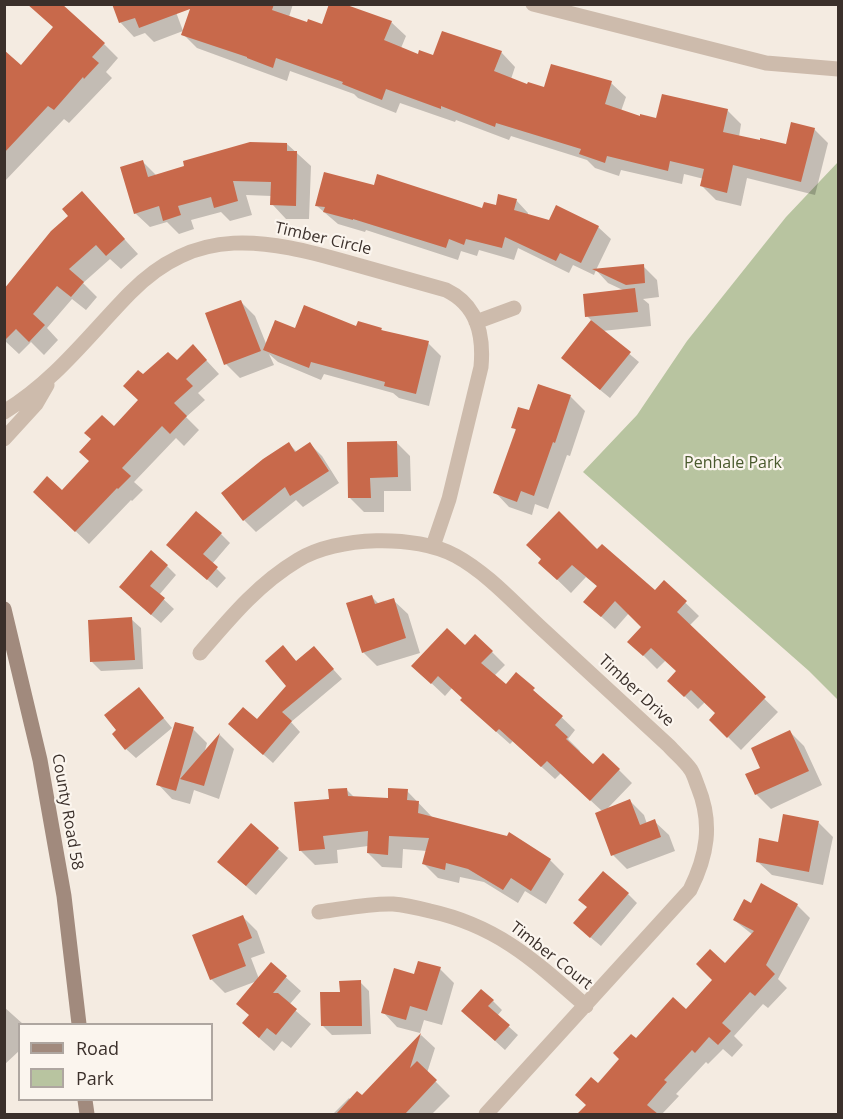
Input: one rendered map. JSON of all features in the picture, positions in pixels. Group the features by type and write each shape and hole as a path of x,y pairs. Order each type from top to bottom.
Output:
{"street":[{"path":"533,4 766,63 838,69"},
{"name":"Timber Circle","path":"4,412 51,378 130,292 155,269 183,255 206,248 246,242 278,245 305,250 446,290 459,296 476,322 482,337 481,366 449,499 433,546"},
{"path":"476,322 514,308"},
{"name":"Timber Circle","path":"4,439 36,404 51,378"},
{"name":"Timber Drive","path":"200,653 260,586 312,553 331,546 371,541 433,546 455,556 498,588 660,738 691,771 703,800 708,837 704,856 690,890 486,1114"},
{"name":"County Road 58","path":"4,609 42,772 64,896 79,1023"},
{"name":"Timber Court","path":"320,912 391,904 447,915 467,922 506,940 537,963 586,1006"}],"green space":[{"name":"Penhale Park","path":"838,162 838,700 809,671 583,472 637,415 687,341 786,217"}],"building":[{"path":"27,4 62,4 105,43 92,57 99,63 84,79 83,77 54,110 48,106 4,153 4,50 21,65 53,27"},
{"path":"112,4 274,4 272,10 307,22 308,19 322,24 329,4 344,4 392,21 384,40 418,54 419,50 433,55 442,31 502,51 494,71 527,84 528,82 544,87 551,64 612,81 605,104 640,116 640,114 656,118 662,94 728,109 723,132 786,144 791,122 815,128 801,182 733,165 727,193 700,186 704,169 670,161 668,171 607,156 605,163 579,154 581,149 496,123 495,127 441,106 441,109 386,89 382,100 342,84 343,82 276,58 273,68 181,35 190,9 139,28 135,18 119,23"},
{"path":"250,142 287,143 287,151 297,151 296,206 270,205 271,182 233,181 238,201 214,208 211,197 178,206 181,215 163,221 159,206 134,214 120,167 143,160 148,177 184,166 183,161"},
{"path":"324,172 374,185 377,174 482,208 484,202 496,205 498,194 517,199 514,210 549,220 556,205 599,226 581,263 560,253 556,261 505,237 502,248 466,239 464,245 449,239 446,248 323,212 325,207 315,206"},
{"path":"82,191 125,239 106,256 96,245 69,269 84,282 71,297 57,286 33,314 45,325 29,342 16,329 4,341 4,289 51,231 68,216 62,209"},
{"path":"644,264 645,283 626,285 592,269"},
{"path":"635,288 638,312 585,317 583,294"},
{"path":"241,300 261,351 224,365 205,313"},
{"path":"304,305 356,326 358,321 382,328 381,330 429,341 416,394 384,386 385,382 311,362 309,368 263,350 275,320 295,328"},
{"path":"591,320 631,352 600,390 561,358"},
{"path":"193,344 207,360 186,379 193,386 174,403 187,416 170,434 162,426 122,468 131,476 75,532 33,492 47,476 62,490 89,461 79,452 91,439 84,433 102,415 114,426 138,400 123,386 138,370 143,374 168,352 177,360"},
{"path":"538,384 571,395 534,496 521,491 517,502 493,493 516,429 511,428 518,407 529,410"},
{"path":"397,441 398,477 370,478 371,498 348,498 347,442"},
{"path":"289,442 295,452 310,442 329,471 290,496 285,487 243,521 221,493 263,459"},
{"path":"196,511 222,533 203,554 218,567 207,580 166,545"},
{"path":"559,511 597,549 602,544 655,590 664,580 687,601 677,612 766,697 727,738 709,720 715,713 691,690 684,697 667,681 676,671 651,648 643,656 627,642 641,627 615,601 601,617 583,602 597,586 572,565 557,580 538,563 541,559 526,545"},
{"path":"151,550 168,565 150,586 165,598 151,615 119,587"},
{"path":"372,595 375,604 394,598 406,638 362,653 346,603"},
{"path":"132,617 135,660 90,662 88,620"},
{"path":"447,628 465,645 475,634 493,651 481,663 506,684 516,672 535,688 533,690 563,716 555,725 568,737 566,739 593,764 603,753 620,769 590,801 547,761 541,767 499,729 496,732 460,700 462,698 438,676 431,684 411,666"},
{"path":"283,645 296,661 314,646 334,669 282,712 292,721 263,755 228,724 243,707 257,719 286,686 265,661"},
{"path":"139,687 164,718 125,750 112,734 116,730 104,715"},
{"path":"175,722 194,727 176,791 156,785"},
{"path":"790,730 809,771 755,795 745,774 760,768 751,748"},
{"path":"220,733 204,786 180,779"},
{"path":"347,788 348,796 388,798 388,788 408,789 407,800 419,801 418,813 507,836 509,832 551,859 531,891 511,878 503,890 468,869 446,863 445,870 422,864 429,838 389,836 388,855 367,853 368,831 323,836 325,849 299,851 294,802 329,799 328,789"},
{"path":"630,799 640,825 655,819 661,837 611,856 595,813"},
{"path":"783,814 819,821 809,872 756,862 759,838 778,842"},
{"path":"251,823 279,848 246,886 217,862"},
{"path":"603,871 629,893 590,938 573,923 587,907 578,900"},
{"path":"761,883 798,904 766,965 775,974 755,996 750,992 722,1023 731,1031 718,1045 709,1037 695,1053 692,1050 664,1080 667,1082 647,1105 658,1114 577,1114 586,1105 575,1095 591,1077 598,1083 619,1059 613,1053 631,1034 636,1038 673,997 686,1009 712,980 696,964 710,949 725,963 754,931 733,920 744,899 751,903"},
{"path":"243,915 252,938 238,944 246,966 210,980 192,935"},
{"path":"418,961 441,967 427,1011 410,1006 406,1020 381,1013 394,968 414,974"},
{"path":"271,962 287,976 273,993 278,993 297,1009 276,1035 267,1028 259,1038 242,1023 249,1015 236,1004"},
{"path":"361,980 362,1026 321,1026 320,992 340,992 339,981"},
{"path":"481,989 494,1000 488,1006 510,1025 495,1041 461,1011"},
{"path":"421,1033 410,1068 417,1061 437,1080 405,1114 336,1114 357,1091 362,1095"}]}
